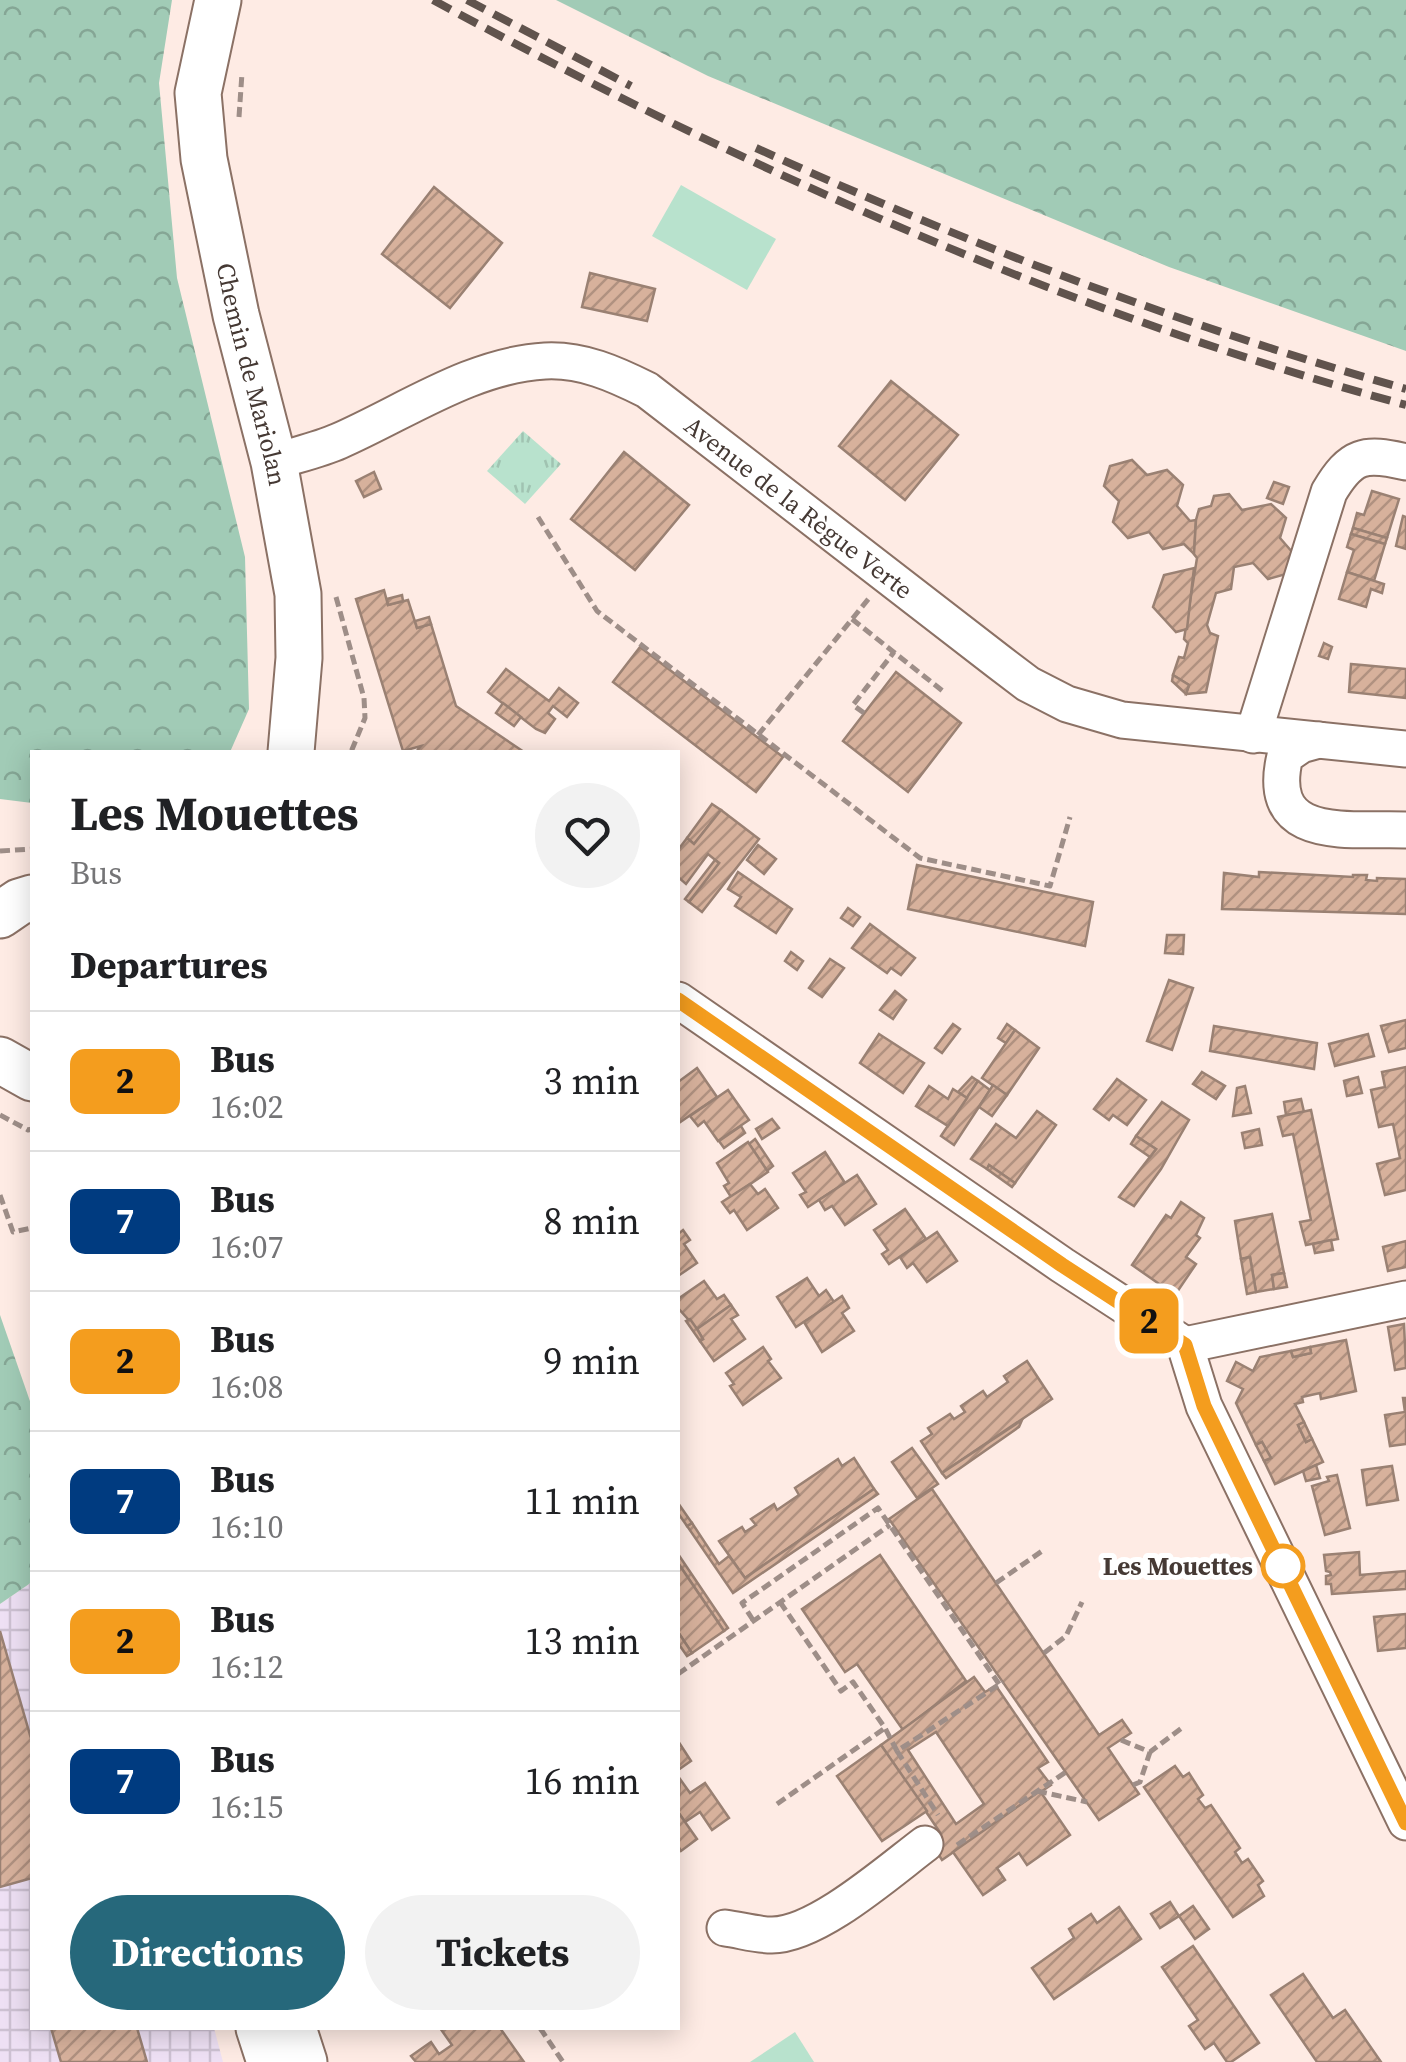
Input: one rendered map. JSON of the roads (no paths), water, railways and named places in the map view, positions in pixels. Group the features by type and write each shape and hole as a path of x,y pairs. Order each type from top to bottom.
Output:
{"main road":[{"name":"Chemin de Mariolan","path":"218,0 198,93 204,159 236,316 274,462 298,594 299,658 291,750"},
{"path":"0,916 30,899"},
{"path":"261,2030 270,2062"},
{"path":"294,2030 304,2062"}],"street":[{"name":"Avenue de la Règue Verte","path":"274,462 334,443 479,375 544,361 582,364 647,390 1028,684 1067,704 1122,720 1406,749"},
{"path":"1253,735 1329,492 1342,469 1359,458 1380,456 1406,462"},
{"path":"1320,740 1301,745 1284,756 1278,782 1284,802 1300,822 1330,828 1406,830"},
{"path":"680,1001 1062,1265 1185,1345 1204,1406 1406,1822"},
{"path":"1185,1345 1406,1299"},
{"path":"725,1928 774,1935 803,1926 834,1912 941,1836"}],"railway":[{"path":"433,0 668,121 908,231 1154,326 1406,405"},
{"path":"467,0 631,86"},
{"path":"756,148 1076,281 1240,338 1406,389"}],"place":[{"name":"Les Mouettes","path":"1283,1566"}]}
